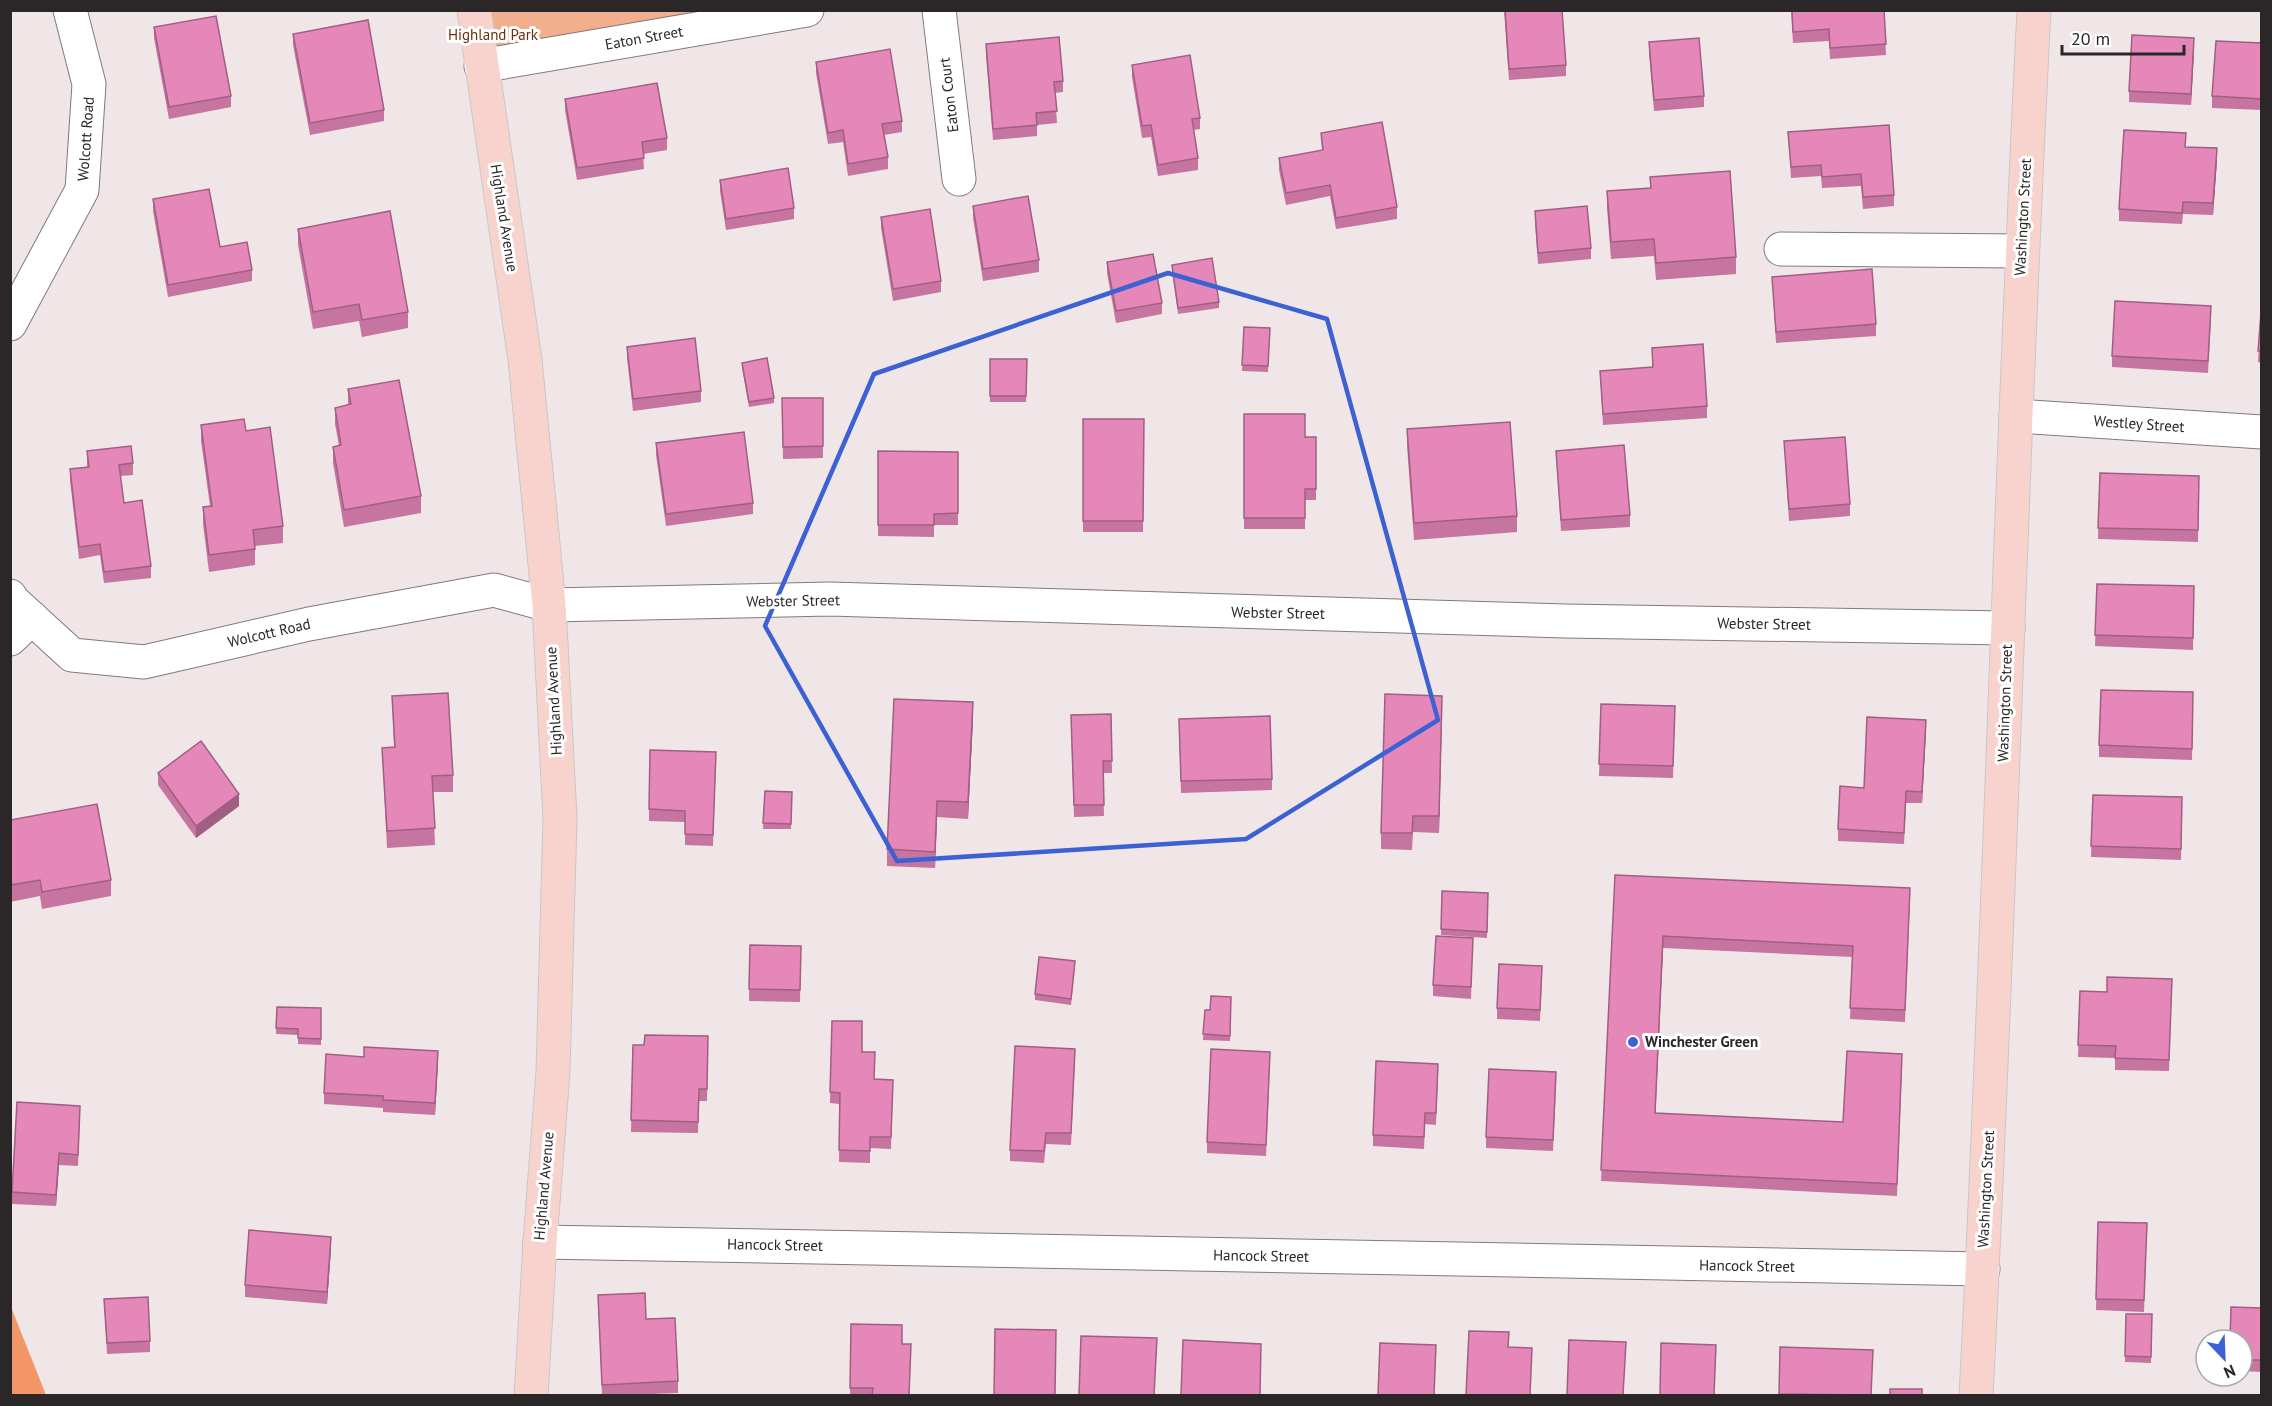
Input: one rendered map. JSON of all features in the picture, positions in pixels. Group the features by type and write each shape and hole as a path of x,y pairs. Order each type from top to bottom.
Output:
{"main road":[{"name":"Highland Avenue","path":"474,10 525,360 549,605 560,818 553,1071 531,1395"},
{"name":"Washington Street","path":"1976,1395 1997,954 2021,251 2034,10"}],"street":[{"name":"Wolcott Road","path":"10,324 82,190 89,84 70,10"},
{"name":"Eaton Street","path":"481,66 807,10"},
{"name":"Eaton Court","path":"939,10 959,178"},
{"path":"1781,249 2021,251"},
{"name":"Westley Street","path":"2016,416 2262,432"},
{"name":"Wolcott Road","path":"18,618 72,655 144,662 309,624 494,590 549,605"},
{"name":"Webster Street","path":"549,605 830,599 1577,621 2008,628"},
{"name":"Hancock Street","path":"540,1242 924,1247 1509,1262 1983,1269"}],"highlighted area":[{"path":"1168,273 1327,319 1438,720 1246,839 897,861 765,626 874,374"}],"green space":[{"name":"Highland Park","path":"458,10 760,11 475,63"}],"shaded area":[{"path":"11,1307 46,1395 11,1395"}],"building":[{"path":"1505,10 1562,10 1566,65 1509,69"},
{"path":"1792,10 1884,10 1886,44 1830,48 1829,29 1793,32"},
{"path":"216,16 231,96 169,107 154,27"},
{"path":"368,20 384,110 310,123 293,34"},
{"path":"2132,35 2194,38 2191,94 2129,91"},
{"path":"1059,37 1063,81 1054,82 1057,111 1036,113 1037,125 993,129 986,44"},
{"path":"1699,38 1704,96 1654,100 1649,42"},
{"path":"2216,41 2262,43 2262,99 2212,96"},
{"path":"890,49 902,121 882,124 888,157 848,164 843,130 828,133 816,62"},
{"path":"1190,55 1200,118 1192,119 1198,158 1158,165 1151,125 1142,126 1132,65"},
{"path":"657,83 667,138 642,142 644,158 577,168 565,99"},
{"path":"1382,122 1397,207 1336,218 1330,185 1286,193 1279,158 1323,150 1321,133"},
{"path":"1889,125 1894,195 1863,197 1861,174 1822,177 1821,165 1791,167 1788,132"},
{"path":"2124,130 2186,133 2185,147 2217,148 2213,203 2183,202 2182,213 2119,209"},
{"path":"788,168 794,208 726,219 720,180"},
{"path":"1730,171 1736,257 1656,263 1654,239 1611,242 1607,191 1651,188 1650,177"},
{"path":"209,189 220,247 247,242 252,270 168,285 153,199"},
{"path":"1028,196 1039,260 983,269 973,206"},
{"path":"1587,206 1591,248 1538,253 1535,211"},
{"path":"930,209 941,281 893,289 881,217"},
{"path":"390,211 408,312 362,320 359,304 313,312 298,229"},
{"path":"1153,254 1162,303 1116,311 1107,262"},
{"path":"1212,258 1219,302 1178,308 1172,265"},
{"path":"1872,269 1876,324 1776,332 1772,277"},
{"path":"2262,300 2262,351 2258,351"},
{"path":"2115,301 2211,306 2208,361 2112,356"},
{"path":"1244,327 1270,328 1268,366 1242,365"},
{"path":"695,338 701,391 633,399 627,347"},
{"path":"1703,344 1707,406 1603,414 1600,371 1653,367 1652,348"},
{"path":"767,358 774,398 749,402 742,363"},
{"path":"990,359 1027,359 1026,396 990,396"},
{"path":"399,380 421,496 344,510 333,447 341,445 335,408 351,404 348,389"},
{"path":"782,398 823,398 823,446 783,447"},
{"path":"1244,414 1305,414 1305,437 1316,437 1316,489 1305,489 1305,518 1244,518"},
{"path":"244,419 246,431 270,427 283,526 253,530 255,549 209,555 203,507 212,506 201,425"},
{"path":"1083,419 1144,419 1143,521 1083,521"},
{"path":"1510,422 1517,516 1414,523 1407,429"},
{"path":"744,432 753,503 666,514 656,443"},
{"path":"1845,437 1850,504 1789,509 1784,441"},
{"path":"1624,445 1630,515 1561,520 1556,451"},
{"path":"131,446 133,463 119,465 124,503 142,500 151,566 104,572 100,544 79,547 70,469 89,467 87,451"},
{"path":"878,451 958,452 958,513 934,514 934,525 878,525"},
{"path":"2100,473 2199,476 2198,530 2098,528"},
{"path":"2097,584 2194,586 2193,638 2095,635"},
{"path":"2101,690 2193,692 2192,749 2099,745"},
{"path":"448,693 453,775 432,776 435,828 387,831 382,748 395,747 392,696"},
{"path":"1385,694 1442,696 1439,816 1413,816 1412,833 1381,833"},
{"path":"894,699 973,702 968,802 937,801 935,852 887,849"},
{"path":"1601,704 1675,706 1673,766 1599,764"},
{"path":"1111,714 1112,761 1103,761 1104,805 1074,805 1071,715"},
{"path":"1270,716 1272,779 1181,781 1179,719"},
{"path":"1867,717 1926,720 1922,792 1906,791 1904,833 1838,829 1840,786 1864,788"},
{"path":"201,741 239,794 196,826 158,773"},
{"path":"650,750 716,752 713,835 685,834 685,811 649,809"},
{"path":"765,791 792,792 791,824 763,823"},
{"path":"2093,795 2182,797 2181,849 2091,846"},
{"path":"97,804 111,880 42,892 40,880 10,885 10,820"},
{"name":"Winchester Green","path":"1615,875 1910,888 1905,1010 1850,1008 1853,946 1663,936 1655,1113 1843,1122 1847,1051 1902,1054 1897,1184 1601,1170"},
{"path":"1442,891 1488,893 1487,932 1441,929"},
{"path":"1436,936 1473,938 1471,987 1433,985"},
{"path":"750,945 801,946 800,990 749,989"},
{"path":"1039,957 1075,961 1071,999 1035,994"},
{"path":"1499,964 1542,966 1540,1010 1497,1008"},
{"path":"2107,977 2172,979 2169,1060 2115,1058 2116,1046 2078,1045 2080,991 2107,992"},
{"path":"1211,996 1231,997 1230,1036 1203,1034 1205,1010 1210,1010"},
{"path":"277,1007 321,1008 321,1039 298,1038 298,1029 276,1028"},
{"path":"832,1021 862,1021 862,1052 875,1052 874,1079 893,1080 891,1137 870,1137 870,1151 839,1150 840,1093 830,1092"},
{"path":"645,1035 708,1036 707,1089 699,1089 698,1122 631,1120 633,1045 644,1045"},
{"path":"1015,1046 1075,1049 1071,1133 1046,1133 1044,1151 1010,1150"},
{"path":"364,1047 438,1051 435,1103 383,1100 383,1096 324,1093 326,1054 364,1057"},
{"path":"1211,1049 1270,1052 1266,1145 1207,1142"},
{"path":"1376,1061 1438,1064 1436,1113 1425,1113 1424,1137 1373,1135"},
{"path":"1489,1069 1556,1072 1553,1140 1486,1137"},
{"path":"17,1102 80,1106 78,1155 59,1153 56,1195 12,1192"},
{"path":"2098,1222 2147,1223 2144,1300 2096,1299"},
{"path":"249,1230 331,1237 327,1292 245,1285"},
{"path":"645,1293 646,1319 675,1318 678,1381 602,1385 598,1295"},
{"path":"148,1297 150,1341 107,1343 104,1299"},
{"path":"2231,1307 2262,1308 2262,1360 2254,1360 2254,1328 2230,1328"},
{"path":"2126,1314 2152,1314 2151,1357 2125,1356"},
{"path":"851,1324 902,1325 902,1344 911,1344 909,1395 872,1395 873,1388 850,1388"},
{"path":"995,1329 1056,1330 1055,1395 994,1395"},
{"path":"1469,1331 1509,1332 1508,1347 1532,1348 1530,1395 1466,1395"},
{"path":"1081,1336 1157,1338 1154,1395 1079,1395"},
{"path":"1183,1340 1261,1344 1260,1395 1181,1395"},
{"path":"1569,1340 1626,1342 1623,1395 1567,1395"},
{"path":"1380,1343 1436,1345 1434,1395 1378,1395"},
{"path":"1661,1343 1716,1345 1714,1395 1660,1395"},
{"path":"1780,1347 1873,1350 1871,1395 1779,1394"},
{"path":"1890,1389 1922,1389 1922,1395 1890,1395"}],"place":[{"name":"Winchester Green","path":"1633,1042"}]}
